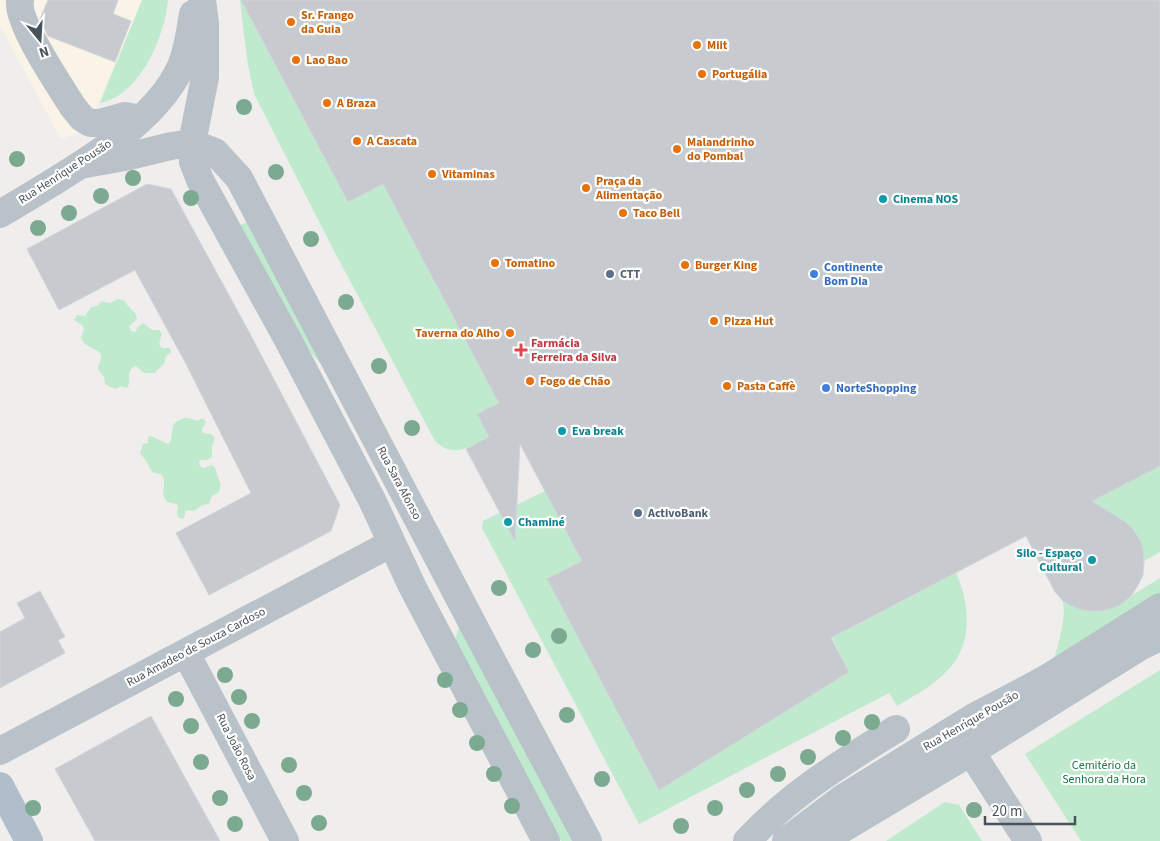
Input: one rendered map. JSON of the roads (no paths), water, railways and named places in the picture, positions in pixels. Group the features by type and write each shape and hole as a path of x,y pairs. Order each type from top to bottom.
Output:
{"main road":[{"path":"0,786 29,841"}],"street":[{"path":"20,0 19,5 24,22 69,100 82,118 90,123 100,123 125,116 140,119"},
{"name":"Rua Henrique Pousão","path":"0,214 80,165 154,106 170,87 182,66 189,40 194,0"},
{"path":"202,0 205,23 205,77 192,143 193,162 200,180 291,346 372,500 412,586 546,841"},
{"path":"80,165 192,143"},
{"name":"Rua Sara Afonso","path":"192,143 215,152 239,178 493,664 588,841"},
{"name":"Rua Amadeo de Souza Cardoso","path":"0,752 392,543"},
{"name":"Rua Henrique Pousão","path":"786,841 843,798 897,764 974,717 1044,680 1160,607"},
{"name":"Rua Henrique Pousão","path":"822,841 971,752 1141,646 1160,637"},
{"name":"Rua João Rosa","path":"186,653 285,841"},
{"path":"747,841 759,827 817,780 896,729"},
{"path":"971,752 1028,841"}],"place":[{"name":"Sr. Frango da Guia","path":"291,22"},
{"name":"Miit","path":"697,45"},
{"name":"Lao Bao","path":"296,60"},
{"name":"Portugália","path":"702,74"},
{"name":"A Braza","path":"327,103"},
{"name":"A Cascata","path":"357,141"},
{"name":"Malandrinho do Pombal","path":"677,149"},
{"name":"Vitaminas","path":"432,174"},
{"name":"Praça da Alimentação","path":"586,188"},
{"name":"Cinema NOS","path":"883,199"},
{"name":"Taco Bell","path":"623,213"},
{"name":"Tomatino","path":"495,263"},
{"name":"Burger King","path":"685,265"},
{"name":"CTT","path":"610,274"},
{"name":"Continente Bom Dia","path":"814,274"},
{"name":"Pizza Hut","path":"714,321"},
{"name":"Taverna do Alho","path":"510,333"},
{"name":"Farmácia Ferreira da Silva","path":"521,350"},
{"name":"Fogo de Chão","path":"530,381"},
{"name":"Pasta Caffè","path":"727,386"},
{"name":"NorteShopping","path":"826,388"},
{"name":"Eva break","path":"562,431"},
{"name":"ActivoBank","path":"638,513"},
{"name":"Chaminé","path":"508,522"},
{"name":"Silo - Espaço Cultural","path":"1092,560"}],"park label":[{"name":"Cemitério da Senhora da Hora","path":"1104,772"}]}
